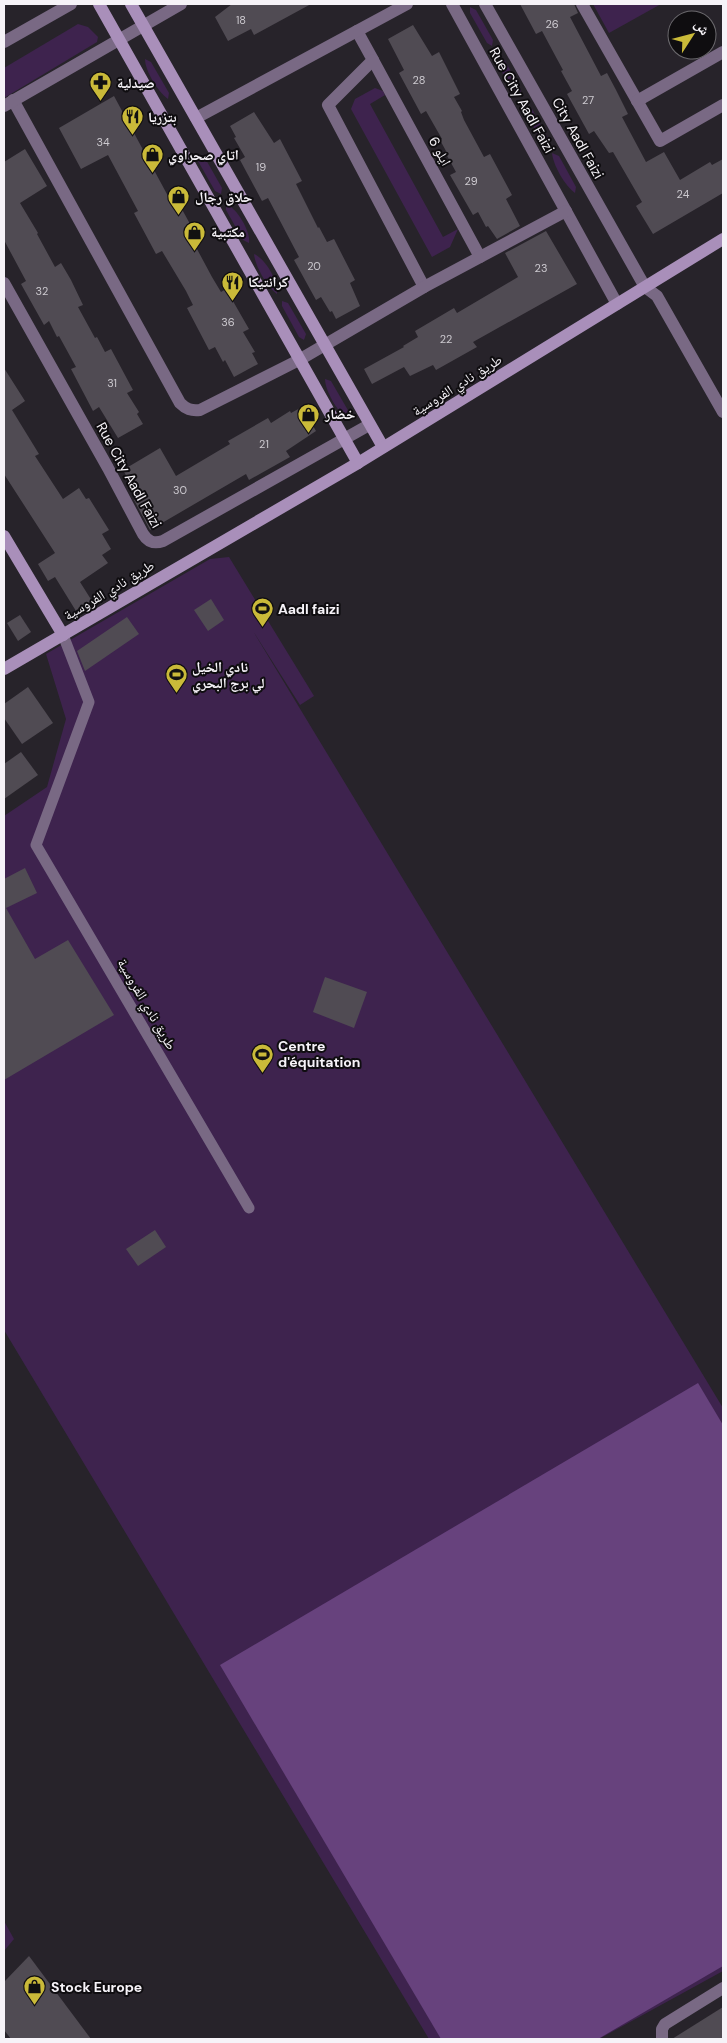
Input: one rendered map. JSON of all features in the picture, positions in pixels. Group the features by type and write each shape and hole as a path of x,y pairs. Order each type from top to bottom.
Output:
{"main road":[{"path":"99,4 358,464"},
{"path":"131,4 383,447"},
{"name":"طريق نادي الفروسية","path":"63,635 358,464 723,239"},
{"path":"4,536 63,635 4,669"}],"street":[{"path":"4,42 71,4"},
{"path":"181,4 143,24 8,103 184,407 194,411 200,410 299,360 424,288 566,211"},
{"path":"196,118 407,4"},
{"name":"Rue City Aadl Faizi","path":"452,4 617,304"},
{"name":"City Aadl Faizi","path":"485,4 645,287 657,296 723,412"},
{"path":"582,4 660,141 723,105"},
{"path":"357,31 373,60 328,105 424,288"},
{"path":"637,101 723,52"},
{"name":"ايلو 6","path":"373,60 480,257"},
{"name":"Rue City Aadl Faizi","path":"4,282 143,534 149,541 154,543 163,541 369,425"},
{"path":"662,2039 662,2029 665,2024 723,1988"}],"lane":[{"name":"طريق نادي الفروسية","path":"63,635 89,702 36,845 249,1208"}],"shaded area":[{"path":"593,4 661,4 609,33"},
{"path":"470,7 476,10 493,40 492,46 487,43 470,13"},
{"path":"78,24 88,27 98,37 97,42 4,98 4,68"},
{"path":"498,56 504,59 521,90 520,96 505,78 498,61"},
{"path":"145,59 151,62 169,93 168,99 153,81 147,69"},
{"path":"375,88 383,91 385,95 370,104 443,237 458,229 450,247 432,257 351,109 355,99"},
{"path":"525,106 532,109 549,140 548,146 542,142 525,112"},
{"path":"552,153 559,156 576,187 575,193 560,175"},
{"path":"198,155 205,158 222,188 221,194 215,191 198,161"},
{"path":"226,204 235,210 242,221 248,233 249,243 243,240 226,210"},
{"path":"254,254 263,260 274,277 277,294 262,276"},
{"path":"282,301 288,303 306,334 304,340 299,337 282,306"},
{"path":"325,379 331,381 349,412 347,418 339,411 332,400"},
{"name":"Centre d'équitation","path":"229,557 314,696 300,705 253,631 723,1408 723,1971 599,2039 429,2039 4,1330 4,816 47,787 66,719 46,654 210,559"},
{"path":"698,1383 723,1425 723,1966 598,2039 441,2039 220,1665"},
{"path":"4,1921 14,1939 4,1951"}],"building":[{"path":"232,4 311,4 254,35 251,29 228,41 215,17"},
{"path":"520,4 574,4 578,13 570,17 601,76 607,73 616,90 628,114 622,117 646,162 664,152 680,180 710,162 712,165 723,159 723,193 653,234 636,206 642,202 613,152 609,153 594,131 589,134 567,94 572,91 561,71 563,70 542,31 536,34"},
{"path":"413,25 432,56 439,52 460,94 454,97 462,111 464,120 484,157 490,154 512,195 506,199 520,226 497,239 488,226 486,227 478,212 473,215 450,175 456,172 445,152 440,140 442,139 426,111 421,114 399,73 404,70 388,39"},
{"path":"114,96 168,196 173,193 195,233 190,236 212,277 221,292 226,289 249,329 243,332 255,352 252,353 258,364 234,377 215,347 209,350 187,308 193,305 186,291 162,251 156,254 134,213 138,211 108,155 81,169 59,128"},
{"path":"254,112 274,143 280,139 302,181 296,184 318,228 327,242 334,239 355,280 350,283 360,306 336,319 321,297 316,300 294,260 299,257 268,198 262,201 240,160 245,157 234,138 236,137 230,126"},
{"path":"25,149 47,186 20,203 55,267 61,263 71,280 83,305 78,307 95,338 97,337 105,352 111,349 133,390 127,393 139,412 137,414 143,424 118,438 99,407 93,411 71,369 76,367 59,336 57,337 49,321 44,325 21,284 26,281 4,240 4,162"},
{"path":"546,231 577,284 473,342 477,347 436,370 433,365 410,376 404,367 372,384 364,369 418,337 415,331 454,308 457,313 518,277 505,253"},
{"path":"4,368 25,401 12,410 39,454 35,456 63,499 79,488 86,499 89,498 109,530 102,534 111,549 102,555 108,563 80,582 92,601 76,611 55,577 48,581 38,564 55,553 4,474"},
{"path":"302,407 316,431 286,451 290,457 249,480 246,474 150,530 134,500 139,498 123,470 160,448 176,476 230,444 228,441 268,418 271,423 290,411 291,413"},
{"path":"211,599 224,620 208,631 194,610"},
{"path":"20,615 31,632 18,641 7,623"},
{"path":"127,617 139,634 85,671 77,651"},
{"path":"28,687 53,723 22,744 4,718 4,704"},
{"path":"21,752 38,775 4,799 4,764"},
{"path":"25,868 37,893 6,908 35,959 68,940 114,1015 4,1080 4,879"},
{"path":"325,977 367,992 354,1028 313,1012"},
{"path":"155,1230 166,1247 138,1266 126,1249"},
{"name":"Stock Europe","path":"29,1956 91,2039 11,2039 4,2030 4,1982"},
{"path":"723,2007 723,2039 672,2039"}],"place":[{"name":"صيدلية","path":"101,102"},
{"name":"بتزريا","path":"132,136"},
{"name":"اتاي صحراوي","path":"152,174"},
{"name":"حلاق رجال","path":"179,216"},
{"name":"مكتبية","path":"195,251"},
{"name":"كرانتيكا","path":"232,301"},
{"name":"خضار","path":"309,433"},
{"name":"Aadl faizi","path":"262,628"},
{"name":"نادي الخيل لي برج البحري","path":"176,694"},
{"name":"Centre d'équitation","path":"262,1073"},
{"name":"Stock Europe","path":"35,2006"}]}
